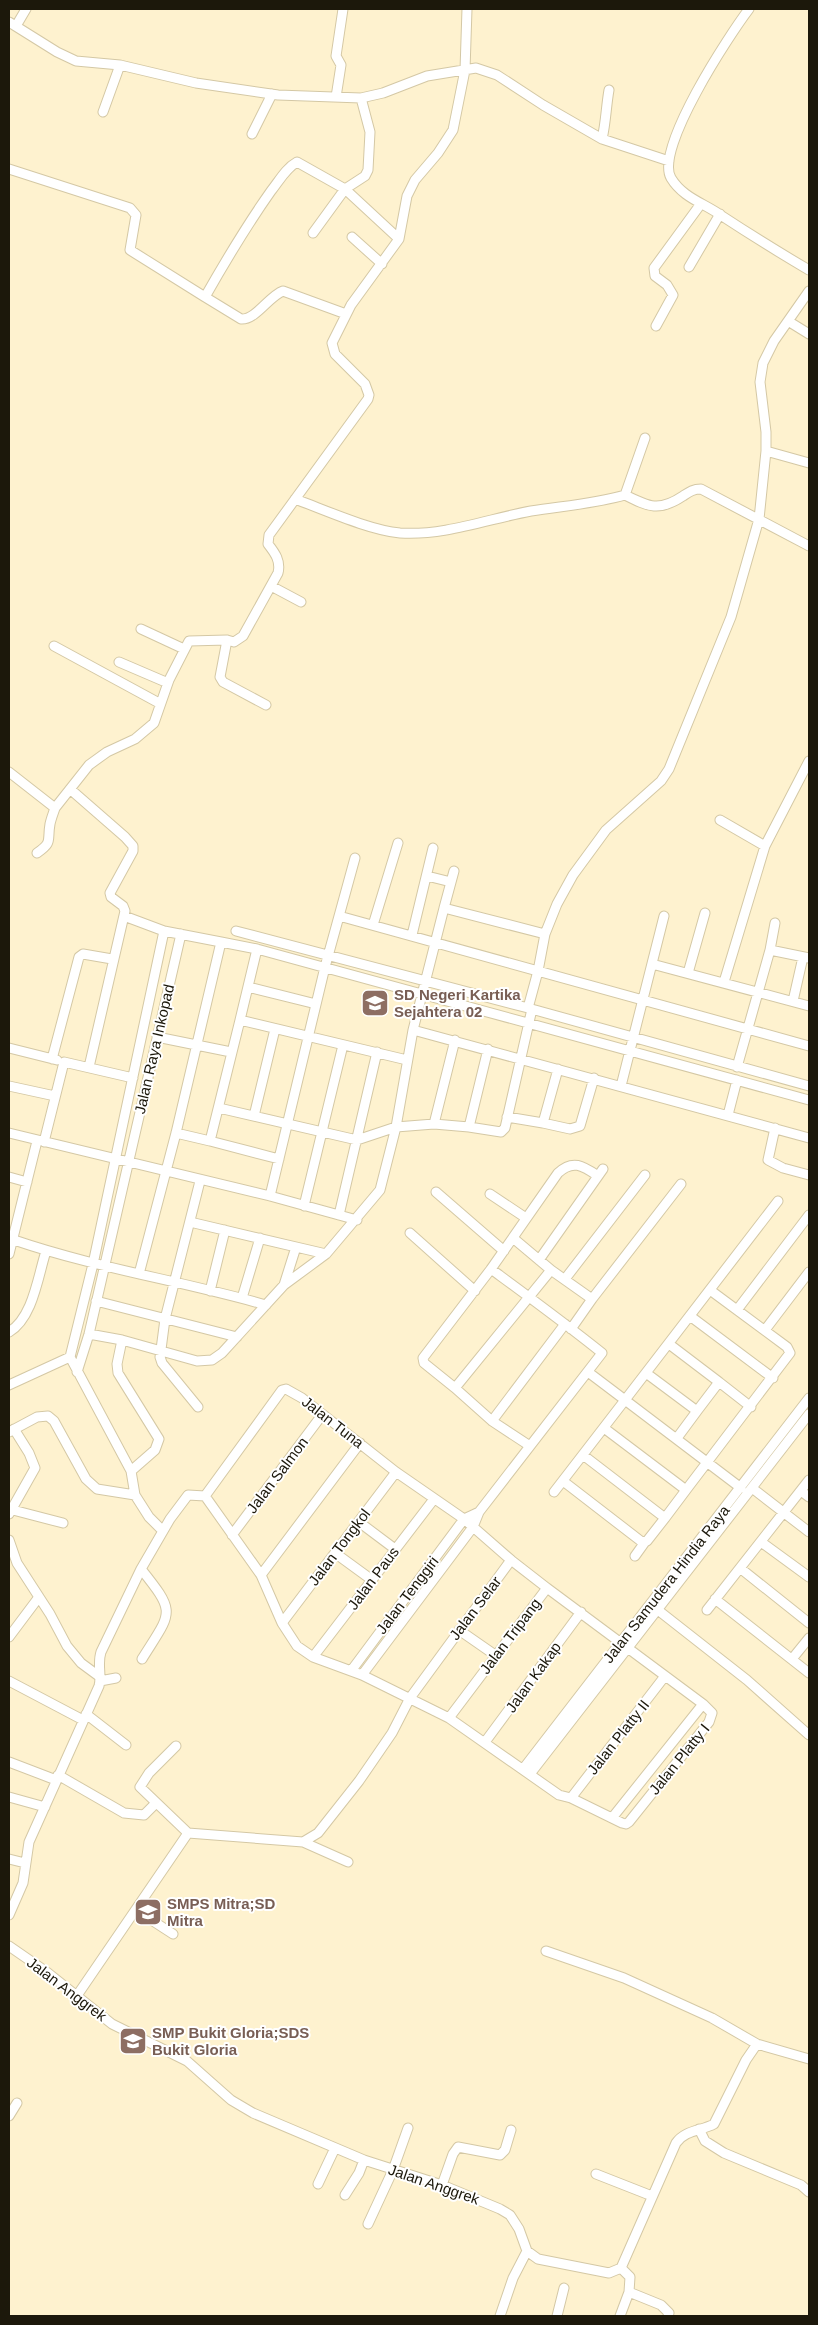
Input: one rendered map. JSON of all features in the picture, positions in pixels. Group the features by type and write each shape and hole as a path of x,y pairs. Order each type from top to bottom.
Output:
{"street":[{"path":"26,9 12,24 66,57 76,60 120,65 196,83 272,94 361,98 383,93 434,74 476,68 497,75 542,106 602,139 669,162"},
{"path":"336,97 341,65 336,56 344,9"},
{"path":"37,853 47,845 50,839 50,824 55,808 97,758 135,739 149,728 159,714 159,704 189,642 195,640 228,640 234,642 243,636 278,573 280,565 267,540 368,399 365,384 335,354 332,347 346,314 399,239 411,187 453,130 459,106 460,86 465,70 467,9"},
{"path":"750,9 713,61 697,89 671,150 669,162 672,178 682,191 700,205 720,214 809,270"},
{"path":"103,112 120,65"},
{"path":"602,139 607,117 605,111 609,90"},
{"path":"252,134 272,94"},
{"path":"313,233 345,189 365,176 368,170 370,132 361,98"},
{"path":"205,296 250,222 292,165 297,162 345,189 399,239"},
{"path":"9,169 130,208 136,215 130,250 241,319 249,317 276,294 283,291 346,314"},
{"path":"656,326 673,295 667,285 655,276 654,268 700,205"},
{"path":"688,267 720,214"},
{"path":"352,237 382,264"},
{"path":"219,1108 357,1140 396,1127 434,1124 501,1132 505,1128 530,1015 545,934 562,894 597,840 661,781 669,769 731,617 759,519 766,451 760,373 766,354 809,291"},
{"path":"788,321 809,334"},
{"path":"624,495 645,438"},
{"path":"766,451 809,464"},
{"path":"295,499 362,523 400,533 463,527 529,512 601,502 624,495 656,507 671,503 694,489 701,489 809,546"},
{"path":"271,586 301,602"},
{"path":"141,629 184,649"},
{"path":"228,640 220,677 223,682 266,705"},
{"path":"54,646 159,704"},
{"path":"119,662 168,683"},
{"path":"724,982 765,846 809,761"},
{"path":"9,772 55,808"},
{"path":"70,789 133,846 131,856 110,893 111,897 124,906 124,916 112,959 89,1067"},
{"path":"720,820 765,846"},
{"path":"373,925 398,843"},
{"path":"412,935 433,848"},
{"path":"270,1196 325,967 354,858"},
{"path":"89,1334 122,1340 197,1361 206,1362 218,1357 284,1285 326,1254 356,1220 382,1186 396,1127 413,1030 434,942 454,871"},
{"path":"427,876 451,882"},
{"path":"444,908 545,934"},
{"path":"688,973 705,913"},
{"path":"124,916 164,931 257,949 325,967 423,988 633,1038 809,1086"},
{"path":"339,916 809,1046"},
{"path":"621,1086 664,916"},
{"path":"737,1067 770,950 775,923"},
{"name":"Jalan Raya Inkopad","path":"70,1357 93,1264 164,931"},
{"path":"236,931 328,955 423,988 530,1015 630,1050 809,1100"},
{"name":"Jalan Raya Inkopad","path":"78,1372 89,1334 181,934"},
{"path":"139,1274 176,1133 221,942"},
{"path":"210,1141 257,949"},
{"path":"770,950 806,958 793,1001"},
{"path":"52,1058 79,957 83,954 112,959"},
{"path":"652,964 809,1006"},
{"path":"248,987 316,1004"},
{"path":"240,1020 308,1038 378,1052 407,1060"},
{"path":"254,1116 275,1029"},
{"path":"413,1030 728,1114 809,1138"},
{"path":"157,1037 231,1052"},
{"path":"434,1124 455,1040"},
{"path":"304,1206 343,1045"},
{"path":"9,1048 133,1078"},
{"path":"469,1127 488,1049"},
{"path":"339,1215 378,1052"},
{"path":"9,1252 14,1240 27,1182 64,1062"},
{"path":"543,1123 558,1069"},
{"path":"507,1117 570,1129 580,1126 594,1078"},
{"path":"728,1114 737,1080"},
{"path":"9,1086 55,1096"},
{"path":"775,1128 768,1160 783,1168 809,1175"},
{"path":"9,1133 166,1173 270,1196 356,1220"},
{"path":"176,1133 279,1159"},
{"path":"530,1446 492,1421 422,1361 492,1269 558,1173 568,1165 580,1166 600,1173 539,1260"},
{"path":"565,1279 645,1175"},
{"path":"9,1177 27,1182"},
{"path":"198,1407 162,1363 160,1352 165,1319 200,1180"},
{"path":"492,1421 592,1299 681,1184"},
{"path":"436,1192 504,1251"},
{"path":"490,1194 526,1218"},
{"path":"554,1492 778,1200"},
{"path":"9,1215 18,1218"},
{"path":"737,1310 809,1215"},
{"path":"190,1222 326,1254"},
{"path":"210,1291 225,1230"},
{"path":"410,1233 475,1291"},
{"path":"242,1298 260,1238"},
{"path":"513,1238 551,1270 592,1299"},
{"path":"14,1240 93,1264 266,1305"},
{"path":"284,1285 296,1247"},
{"path":"9,1332 19,1325 27,1313 46,1251"},
{"path":"464,1520 479,1512 602,1353 492,1269"},
{"path":"454,1388 551,1270"},
{"path":"764,1330 809,1272"},
{"path":"634,1556 752,1407 790,1353 787,1347 710,1290"},
{"path":"96,1302 237,1336"},
{"path":"690,1316 773,1378"},
{"path":"122,1340 117,1364 118,1373 159,1439 155,1450 131,1471"},
{"path":"669,1344 752,1407"},
{"path":"9,1385 70,1357 131,1471 135,1495 149,1517 163,1531"},
{"path":"588,1372 741,1488"},
{"path":"646,1373 697,1411"},
{"path":"677,1438 718,1382"},
{"name":"Jalan Tuna","path":"205,1496 282,1390 286,1389 295,1393 396,1472 464,1520"},
{"name":"Jalan Samudera Hindia Raya","path":"663,1595 809,1398"},
{"name":"Jalan Samudera Hindia Raya","path":"526,1771 653,1607 770,1466 809,1414"},
{"name":"Jalan Salmon","path":"232,1536 322,1415"},
{"path":"63,1523 9,1511 35,1468 29,1453 12,1431 37,1418 48,1416 54,1421 86,1479 92,1486 135,1495"},
{"path":"604,1428 686,1490"},
{"path":"261,1575 360,1443"},
{"path":"582,1455 665,1518"},
{"path":"762,1460 770,1466"},
{"name":"Jalan Tongkol","path":"282,1623 396,1472"},
{"path":"707,1610 809,1480"},
{"path":"563,1481 641,1541 645,1542"},
{"path":"752,1488 809,1532"},
{"path":"801,1491 809,1497"},
{"path":"9,1915 20,1892 29,1842 100,1679 98,1666 101,1652 141,1568 163,1531 188,1495 205,1496"},
{"name":"Jalan Platty I","path":"205,1496 261,1575 282,1623 297,1646 313,1657 362,1675 448,1718 559,1794 572,1798 626,1824 709,1722 712,1714 703,1704 581,1612"},
{"name":"Jalan Paus","path":"313,1657 434,1499"},
{"name":"Jalan Tenggiri","path":"362,1675 473,1527 479,1512"},
{"name":"Jalan Tenggiri","path":"351,1671 464,1520"},
{"name":"Jalan Selar","path":"303,1842 318,1833 355,1786 392,1733 410,1698 511,1560 464,1520"},
{"path":"358,1522 395,1549"},
{"path":"9,1540 17,1563 40,1597 71,1652 100,1679 116,1678"},
{"path":"761,1542 809,1577"},
{"path":"335,1553 372,1580"},
{"path":"511,1560 547,1588"},
{"path":"141,1568 163,1596 167,1611 164,1623 142,1659"},
{"path":"740,1568 809,1623"},
{"name":"Jalan Tripang","path":"448,1718 547,1588 581,1612"},
{"path":"9,1638 40,1597"},
{"path":"715,1599 809,1673"},
{"path":"653,1607 747,1680 809,1735"},
{"name":"Jalan Kakap","path":"485,1742 581,1612"},
{"path":"459,1630 495,1655"},
{"path":"792,1659 809,1638"},
{"name":"Jalan Platty II","path":"572,1798 665,1676"},
{"path":"9,1681 84,1717 126,1745"},
{"path":"612,1818 703,1704"},
{"path":"176,1746 150,1773 140,1787 188,1833 303,1842 348,1862"},
{"path":"9,1762 57,1777 124,1812 144,1815 156,1803"},
{"path":"9,1797 45,1806"},
{"path":"76,1997 188,1833"},
{"path":"9,1859 25,1863"},
{"path":"136,1910 173,1934"},
{"name":"Jalan Anggrek","path":"9,1946 48,1973 76,1997 121,2029 187,2061 231,2100 253,2113 364,2160 442,2185 506,2212 519,2229 527,2251"},
{"path":"546,1951 624,1978 712,2018 757,2044 809,2059"},
{"path":"500,2316 513,2278 527,2251 532,2256 547,2262 609,2273 621,2268 652,2196 680,2138 714,2124 741,2069 757,2044"},
{"path":"9,2116 17,2103"},
{"path":"368,2224 393,2170 408,2128"},
{"path":"699,2129 705,2141 724,2153 801,2185 809,2192"},
{"path":"442,2185 453,2154 458,2147 500,2155 505,2150 511,2130"},
{"path":"318,2184 335,2148"},
{"path":"345,2195 359,2173 364,2160"},
{"path":"596,2174 652,2196"},
{"path":"620,2316 629,2292 630,2277 621,2268"},
{"path":"557,2316 564,2288"},
{"path":"629,2292 661,2305 669,2313 668,2316"}],"place":[{"name":"SD Negeri Kartika Sejahtera 02","path":"375,1003"},
{"name":"SMPS Mitra;SD Mitra","path":"148,1912"},
{"name":"SMP Bukit Gloria;SDS Bukit Gloria","path":"133,2041"}]}
